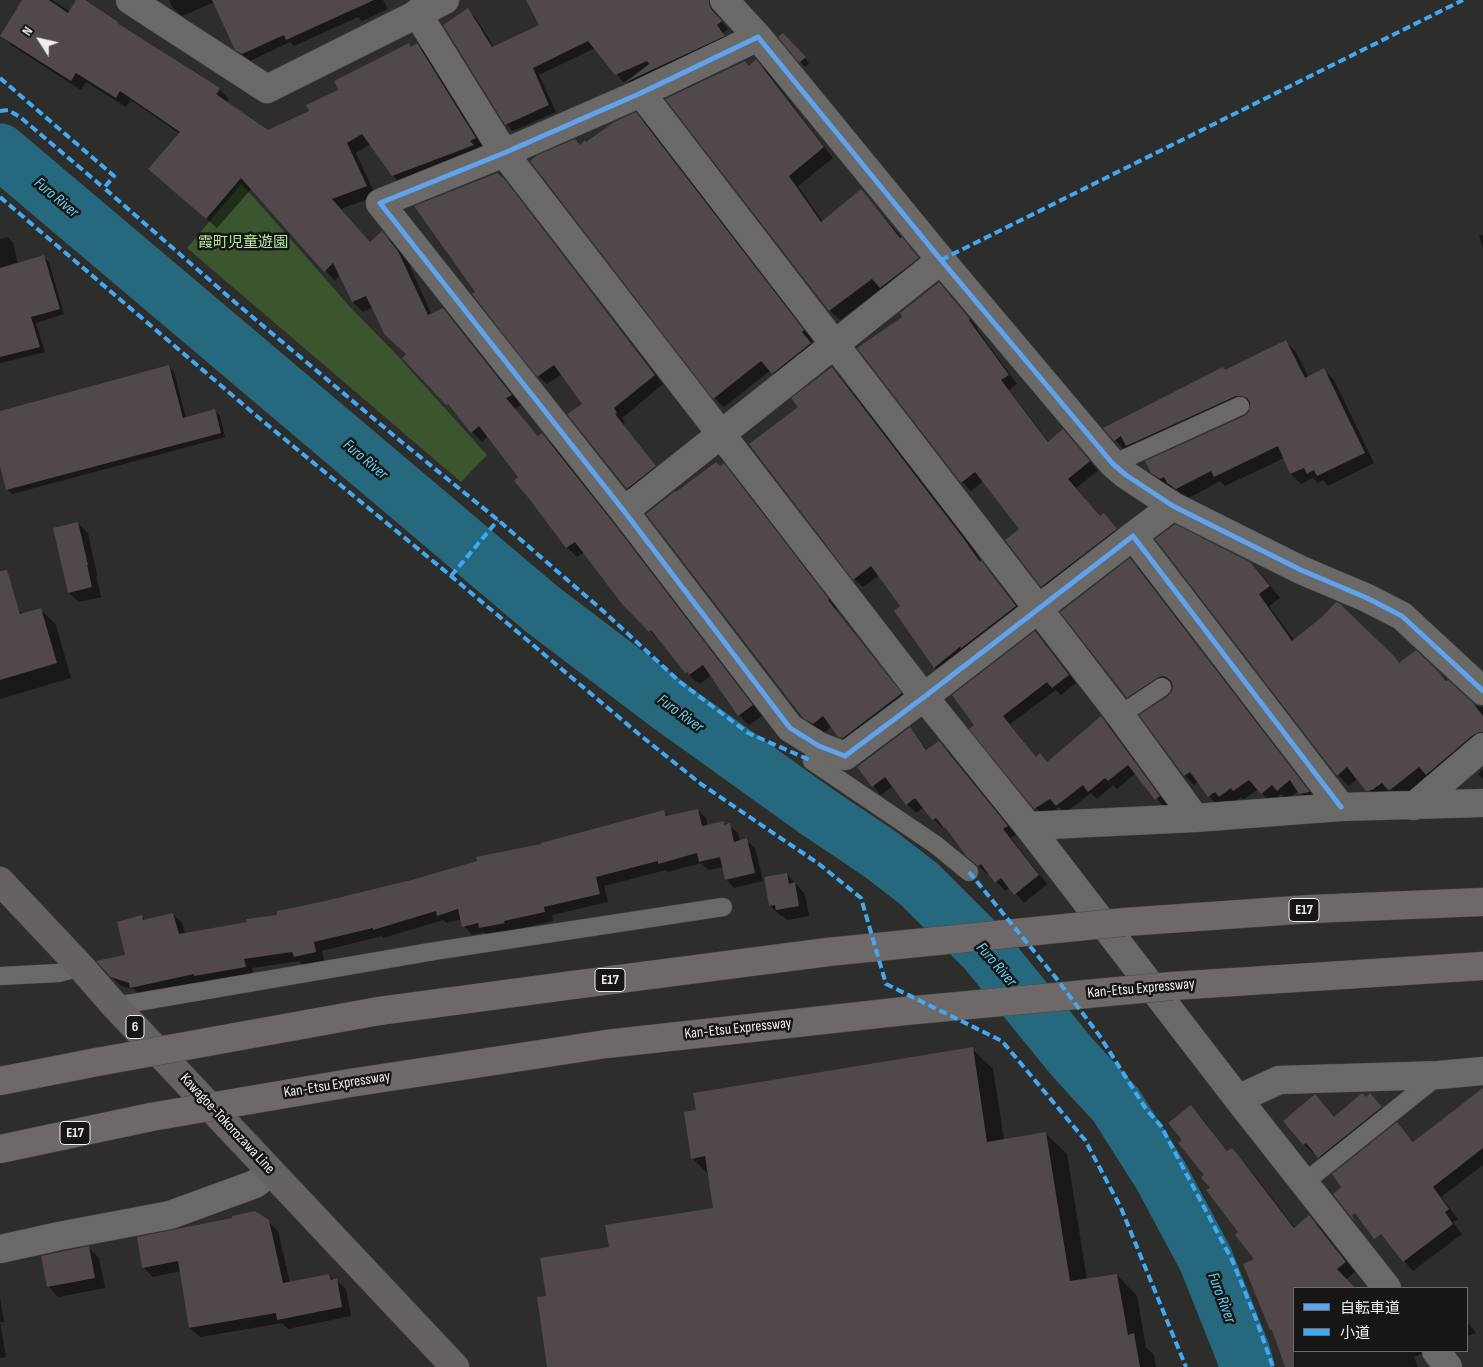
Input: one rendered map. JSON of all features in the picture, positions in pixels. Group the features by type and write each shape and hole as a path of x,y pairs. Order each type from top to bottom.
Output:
{"highway":[{"name":"E17","path":"0,1081 379,1011 828,952 1125,922 1311,909 1483,902"},
{"name":"Kan-Etsu Expressway","path":"0,1149 151,1117 350,1083 606,1044 905,1011 1172,986 1483,966"}],"main road":[{"name":"Kawagoe-Tokorozawa Line","path":"0,881 455,1367"}],"street":[{"path":"130,0 267,89 445,0"},
{"path":"724,0 758,38 941,260 1113,464 1126,475 1173,506 1301,570 1367,598 1402,616 1483,691"},
{"path":"417,13 504,153 924,697 1028,826 1238,1099 1386,1287"},
{"path":"758,38 641,93 504,153 380,204 624,511 790,728 819,746 845,756 1173,506"},
{"path":"641,93 1038,608 1195,818"},
{"path":"624,511 941,260"},
{"path":"1133,536 1341,807"},
{"path":"1414,806 1483,747"},
{"path":"1028,826 1195,818 1341,807 1483,803"},
{"path":"1238,1099 1279,1080 1438,1075 1483,1071"},
{"path":"0,1249 170,1215 255,1184 272,1172"},
{"path":"1437,1352 1448,1367"}],"lane":[{"path":"1113,464 1240,406"},
{"path":"1120,716 1162,686"},
{"path":"819,746 812,761 936,845 969,872"},
{"path":"115,1006 435,951 723,907"},
{"path":"0,976 58,973 81,967"},
{"path":"1305,1182 1438,1075"}],"green space":[{"name":"霞町児童遊園","path":"241,184 351,308 396,354 487,455 461,482 187,248"}],"building":[{"path":"22,0 49,0 68,13 76,0 85,0 117,23 220,88 216,94 268,130 309,111 306,105 338,90 334,81 409,43 411,47 417,43 476,138 470,141 474,145 392,176 362,134 347,143 367,186 332,199 370,242 382,231 398,251 428,315 443,308 512,395 506,398 538,436 542,433 753,705 738,716 703,665 689,675 687,672 685,673 651,630 649,632 622,604 575,542 566,548 514,481 518,477 479,426 471,433 448,404 446,405 402,358 406,354 385,335 366,296 352,302 333,263 324,272 241,178 206,219 148,169 180,132 120,91 116,98 76,73 71,81 0,36"},
{"path":"212,0 374,0 286,40 284,35 242,54 235,50"},
{"path":"526,0 709,0 712,10 722,21 717,25 725,36 626,82 649,64 647,61 615,75 588,41 533,68 549,105 505,125 443,25 468,8 492,47 539,25"},
{"path":"783,33 806,57 799,63 778,37"},
{"path":"756,59 824,147 789,176 821,222 861,189 900,238 902,237 919,258 880,288 872,279 829,311 665,99 745,61 749,66"},
{"path":"636,112 804,330 802,332 811,343 772,374 761,361 713,399 530,161 537,155 575,139 580,145 614,122"},
{"path":"497,173 506,181 655,375 614,408 617,413 615,414 656,466 627,489 567,414 582,404 554,365 537,377 472,294 475,292 414,206"},
{"path":"44,255 60,309 31,317 40,347 0,357 0,268"},
{"path":"939,282 970,319 1009,375 1001,380 1048,442 1063,429 1090,461 1068,479 1100,516 1104,513 1117,529 1041,587 1005,540 1019,529 975,472 961,483 857,348 902,317 900,313"},
{"path":"1286,340 1305,378 1324,368 1365,453 1317,476 1314,470 1307,474 1304,468 1290,474 1278,446 1214,477 1211,471 1176,489 1167,483 1164,477 1160,479 1151,473 1145,461 1244,416 1248,413 1250,407 1250,402 1247,398 1236,396 1126,446 1121,436 1114,441 1103,428 1223,367 1225,370"},
{"path":"169,365 183,418 215,409 221,433 6,490 0,466 0,411"},
{"path":"832,367 980,562 981,560 1016,606 934,668 894,611 900,606 871,566 853,580 749,444 798,407 791,398"},
{"path":"716,462 720,466 724,463 828,600 902,693 843,738 838,737 823,716 813,724 803,718 646,514"},
{"path":"78,522 92,587 68,593 53,528"},
{"path":"1175,524 1250,562 1270,586 1259,594 1292,641 1322,617 1336,602 1339,603 1399,663 1416,650 1446,681 1448,680 1473,703 1483,716 1483,732 1473,735 1426,775 1419,767 1390,790 1382,783 1372,790 1366,791 1347,767 1337,776 1155,539"},
{"path":"1130,558 1310,792 1299,794 1290,780 1277,791 1272,785 1261,794 1249,780 1233,791 1231,788 1219,797 1215,792 1208,797 1190,772 1184,776 1139,715 1168,696 1173,687 1171,681 1162,676 1127,698 1060,612"},
{"path":"7,570 20,614 41,608 57,663 0,680 0,571"},
{"path":"1035,631 1069,675 1052,688 1047,682 1003,716 1036,757 1040,753 1047,762 1101,716 1160,796 1155,800 1128,765 1108,781 1105,778 1088,792 1083,785 1056,806 1050,799 1034,809 969,729 974,725 952,695"},
{"path":"910,727 926,750 939,741 1008,826 1003,829 1039,875 1014,895 1001,878 995,883 981,864 978,866 967,857 945,827 936,818 932,820 915,798 906,805 885,777 872,787 857,767"},
{"path":"698,809 702,826 724,821 724,825 730,823 734,842 747,838 755,873 725,880 720,857 699,862 697,853 658,864 658,861 596,877 600,894 544,907 545,912 504,921 505,923 479,928 478,923 462,927 458,909 437,916 436,911 373,930 373,928 314,942 316,952 294,957 292,952 244,959 246,967 194,976 194,974 130,988 129,983 111,977 96,961 125,955 117,922 142,915 143,920 173,913 179,934 247,922 246,919 277,915 277,911 411,880 477,861 476,857 541,844 664,810 666,816"},
{"path":"787,873 789,884 795,882 799,906 776,910 775,905 769,906 764,877"},
{"path":"973,1047 987,1142 1046,1132 1070,1281 1117,1274 1128,1335 1134,1333 1140,1367 547,1367 537,1297 546,1296 540,1258 609,1247 605,1225 713,1208 705,1156 691,1159 684,1112 696,1110 693,1093"},
{"path":"1483,1088 1483,1148 1433,1187 1449,1209 1445,1212 1453,1224 1403,1262 1381,1234 1374,1239 1355,1213 1352,1215 1355,1222 1333,1194 1341,1187 1332,1174 1397,1122 1413,1142"},
{"path":"1362,1093 1366,1097 1370,1093 1382,1107 1318,1158 1306,1143 1303,1145 1283,1121 1315,1094 1334,1117"},
{"path":"1191,1105 1227,1151 1232,1148 1238,1155 1294,1228 1309,1215 1346,1262 1337,1269 1354,1287 1293,1287 1294,1367 1285,1367 1272,1330 1270,1330 1243,1264 1254,1259 1235,1235 1238,1232 1206,1190 1210,1188 1201,1177 1204,1175 1178,1143 1182,1140 1168,1123"},
{"path":"255,1211 269,1220 283,1283 329,1274 331,1280 337,1278 342,1307 277,1320 276,1313 189,1328 178,1261 142,1268 137,1237 232,1218 232,1216"},
{"path":"89,1246 95,1278 47,1287 41,1256"}],"waterway":[{"name":"Furo River","path":"0,151 543,610 671,707 816,811 880,854 919,884 984,949 1072,1057 1116,1105 1161,1176 1206,1260 1247,1367"}],"marked path":[{"path":"941,260 1463,0"},
{"path":"0,78 114,176 104,188 237,304 498,520 602,610 680,682 748,733 812,761"},
{"path":"0,111 8,110 20,117 104,188"},
{"path":"0,197 259,418 640,735 701,784 819,864 861,898 886,984 1002,1041 1085,1140 1121,1208 1186,1367"},
{"path":"451,576 498,520"},
{"path":"969,872 1056,978 1099,1035 1146,1109 1161,1126 1233,1262 1273,1367"}],"cycle path":[{"path":"1341,807 1133,536 845,756 819,746 790,728 624,511 380,203 504,153 641,93 758,37 941,260 1113,464 1126,475 1173,506 1301,570 1367,598 1402,616 1483,691"}]}
